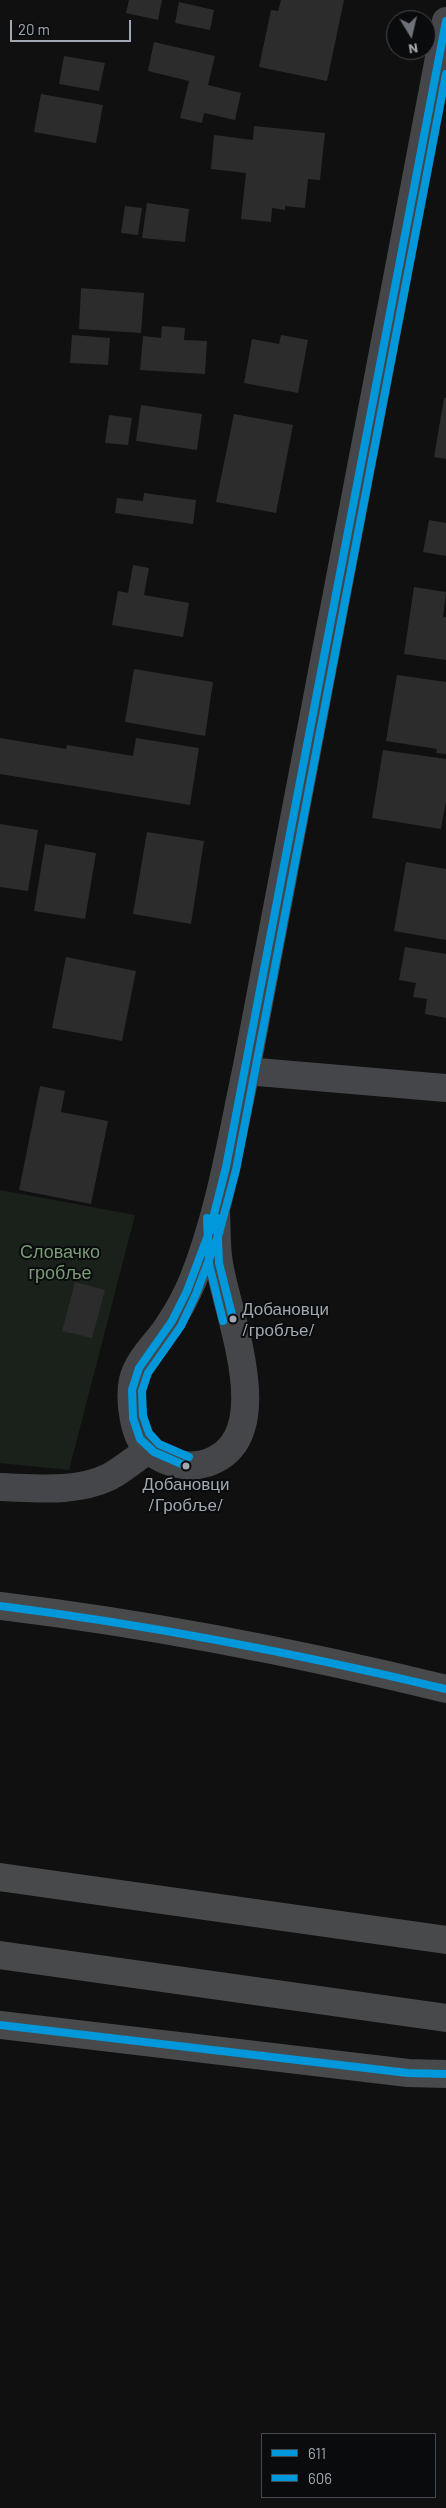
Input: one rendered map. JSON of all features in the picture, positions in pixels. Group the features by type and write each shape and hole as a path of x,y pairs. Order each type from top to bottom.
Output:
{"highway":[{"path":"0,1606 174,1632 316,1659 446,1689"},
{"path":"0,1877 446,1940"},
{"path":"0,1955 446,2018"},
{"path":"0,2025 408,2073 446,2074"}],"street":[{"path":"216,1213 219,1263 244,1371 246,1402 240,1428 233,1445 219,1458 205,1464 186,1466 164,1459 148,1450 137,1432 132,1405 133,1379 145,1356 170,1324 192,1281 216,1213 246,1071 446,21"},
{"path":"246,1071 446,1088"},
{"path":"0,1487 49,1489 78,1485 108,1477 148,1450"}],"green space":[{"name":"Словачко гробље","path":"0,1190 135,1215 69,1470 0,1463"}],"building":[{"path":"129,0 162,0 158,20 126,13"},
{"path":"281,0 344,0 327,81 259,67 271,10 278,11"},
{"path":"179,2 214,10 210,30 175,23"},
{"path":"154,42 215,56 208,85 241,93 235,120 204,113 202,123 180,118 189,81 148,71"},
{"path":"64,56 105,63 99,91 59,84"},
{"path":"41,94 103,105 96,143 34,132"},
{"path":"254,126 325,133 320,180 308,179 305,208 285,206 285,210 272,208 271,222 241,219 246,173 211,169 214,135 253,140"},
{"path":"147,203 189,209 185,242 142,238"},
{"path":"125,206 142,208 138,235 121,233"},
{"path":"81,288 144,293 141,333 79,329"},
{"path":"162,326 185,328 184,340 207,341 205,374 140,370 143,336 161,338"},
{"path":"72,335 110,338 108,365 70,363"},
{"path":"281,335 308,340 298,393 244,383 252,339 279,344"},
{"path":"444,398 446,398 446,459 434,457"},
{"path":"141,405 202,414 197,450 136,441"},
{"path":"234,414 293,425 276,513 216,502"},
{"path":"109,415 132,418 128,445 105,443"},
{"path":"144,493 196,500 193,524 115,513 117,498 143,501"},
{"path":"429,520 446,523 446,556 423,552"},
{"path":"133,565 149,568 144,595 189,603 183,637 112,625 118,591 128,593"},
{"path":"414,587 446,592 443,617 446,617 446,660 404,654"},
{"path":"134,669 213,682 205,736 125,722"},
{"path":"397,675 446,682 446,754 436,753 437,749 386,741"},
{"path":"0,738 66,749 67,745 133,756 136,738 199,748 190,805 0,774"},
{"path":"383,750 446,759 446,801 441,829 372,818"},
{"path":"0,824 38,830 28,891 0,887"},
{"path":"147,832 204,841 191,924 133,914"},
{"path":"45,844 96,853 85,919 34,911"},
{"path":"406,862 446,869 446,940 394,931"},
{"path":"405,947 446,954 446,1018 425,1014 427,999 413,997 416,983 399,980"},
{"path":"66,957 136,971 122,1041 52,1028"},
{"path":"40,1086 65,1091 61,1112 108,1121 91,1204 19,1190"},
{"path":"75,1282 105,1290 92,1338 62,1331"}],"transit line":[{"name":"611","path":"186,1466 154,1452 140,1439 133,1418 132,1390 139,1368 172,1321 187,1291 210,1230 226,1167 446,21"},
{"name":"606","path":"189,1457 159,1444 149,1433 143,1416 142,1391 148,1373 181,1326 196,1294 219,1233 236,1170 446,74"},
{"name":"606","path":"207,1218 209,1264 223,1321"},
{"name":"611","path":"217,1218 219,1263 233,1319"},
{"name":"611","path":"0,1606 168,1631 335,1664 446,1689"},
{"name":"611","path":"0,2025 408,2073 446,2074"}],"place":[{"name":"Добановци /гробље/","path":"233,1319"},
{"name":"Добановци /Гробље/","path":"186,1466"}]}
